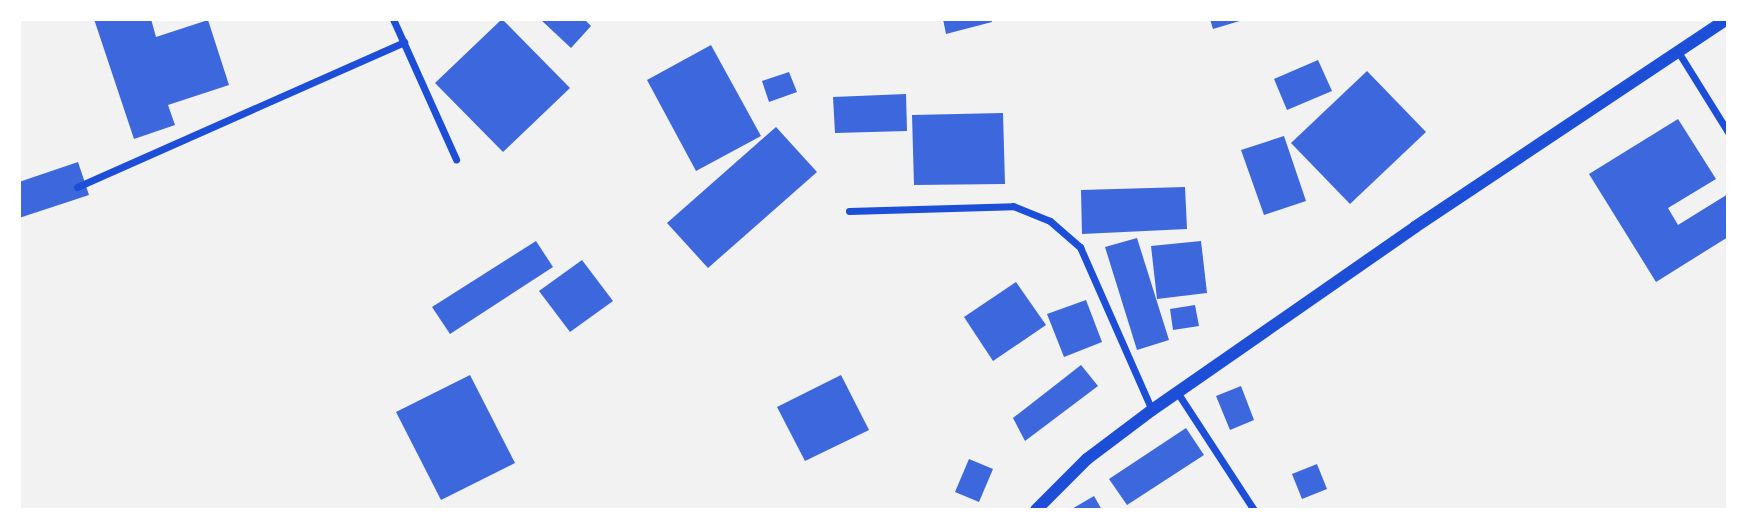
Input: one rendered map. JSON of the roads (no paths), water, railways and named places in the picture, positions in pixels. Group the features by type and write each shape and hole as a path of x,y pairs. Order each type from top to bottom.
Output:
{"street":[{"path":"393,19 456,159"},
{"path":"1036,510 1087,460 1152,411 1179,395 1415,227 1676,50 1727,19"},
{"path":"77,187 404,42"},
{"path":"1676,50 1728,132"},
{"path":"849,212 1013,206 1050,221 1080,247 1152,411"},
{"path":"1179,395 1254,510"}]}
